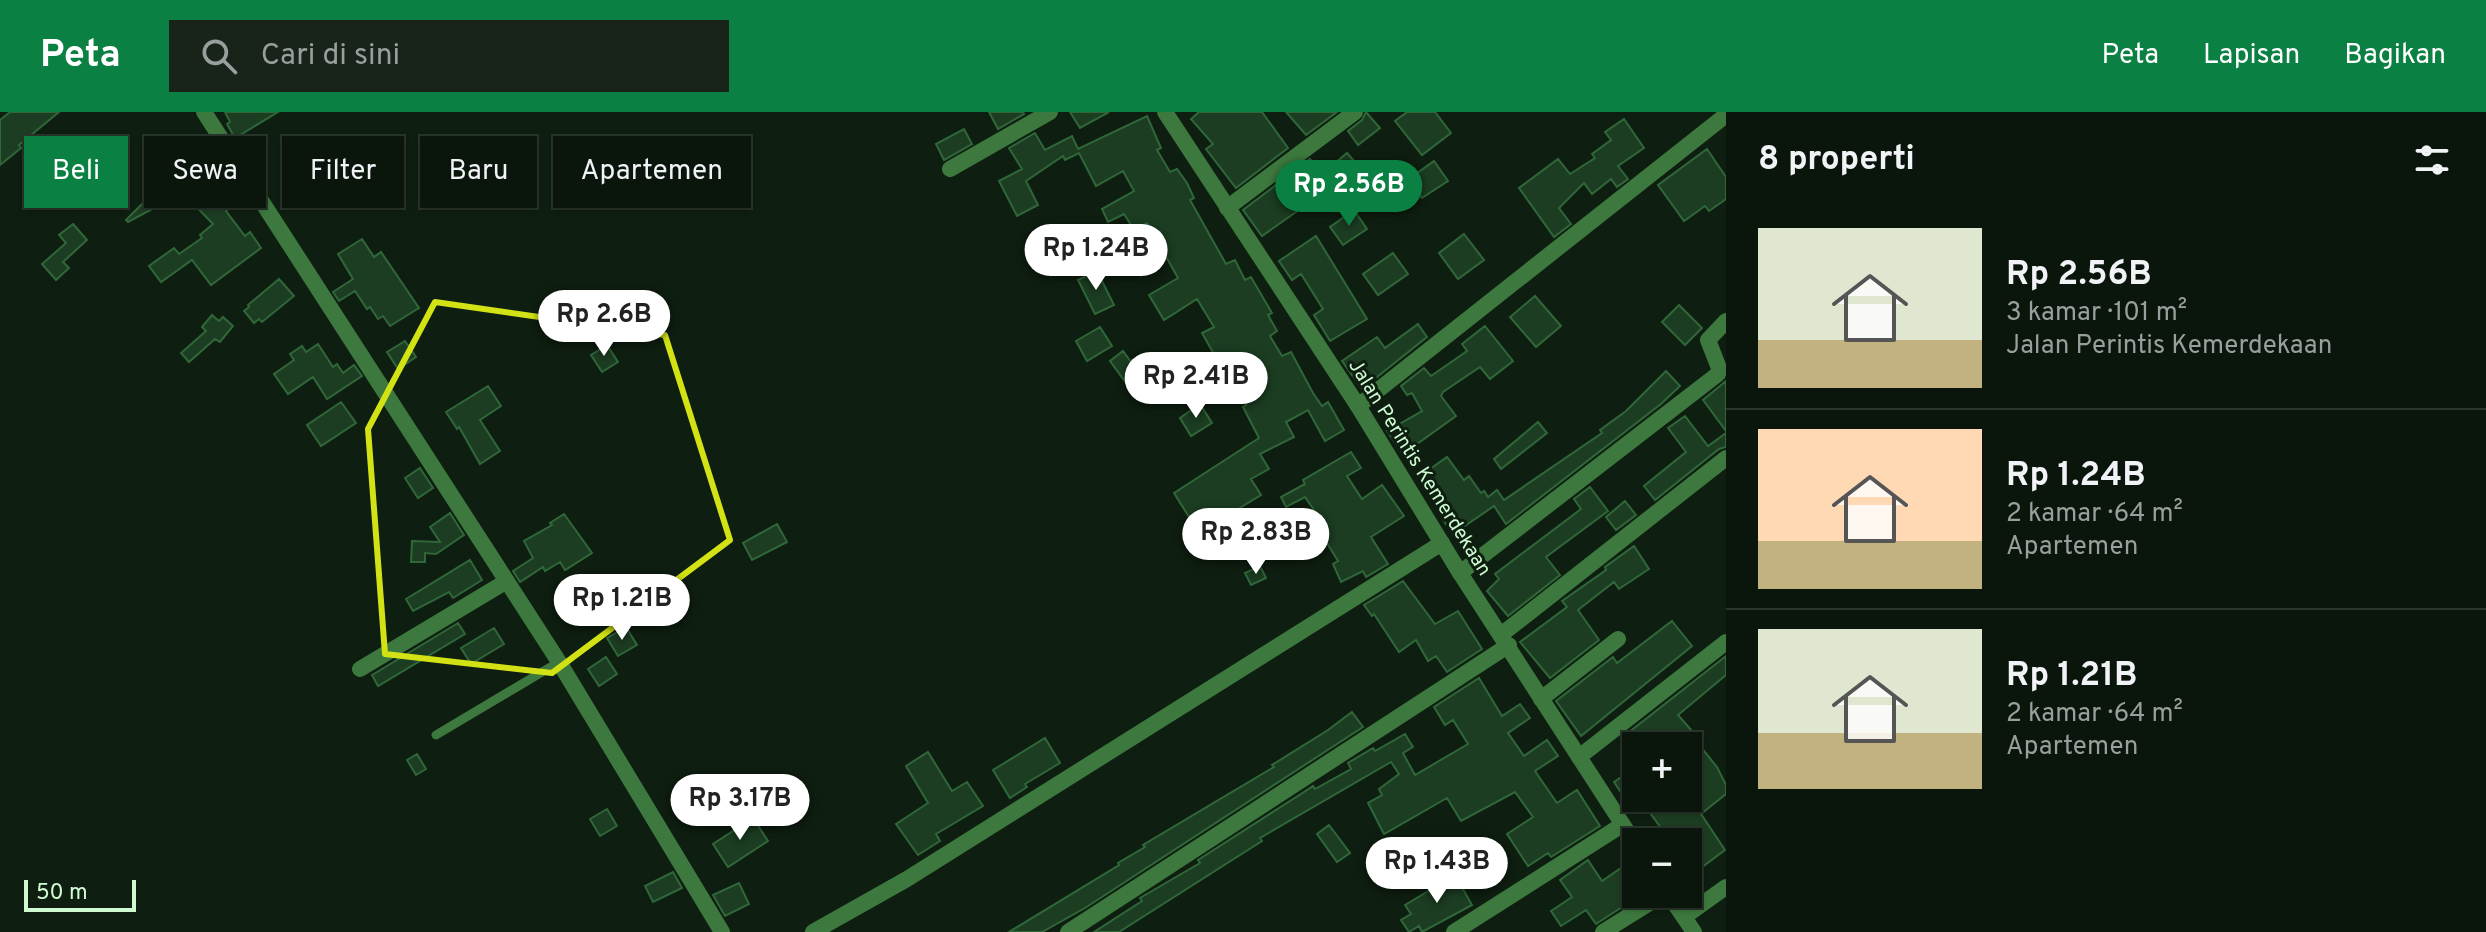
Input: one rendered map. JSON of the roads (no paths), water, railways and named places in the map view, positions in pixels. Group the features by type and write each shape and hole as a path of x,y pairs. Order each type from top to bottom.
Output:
{"street":[{"path":"204,112 559,662 722,932"},
{"path":"950,169 1050,112"},
{"name":"Jalan Perintis Kemerdekaan","path":"1165,112 1358,406 1460,573 1624,828"},
{"path":"1227,208 1355,112"},
{"path":"1358,406 1726,115"},
{"path":"1460,573 1718,374 1719,368 1708,340 1726,321"},
{"path":"1068,932 1505,640 1726,458"},
{"path":"813,932 907,879 1442,543"},
{"path":"360,669 507,581"},
{"path":"1541,699 1618,639"},
{"path":"1579,757 1726,642"},
{"path":"1454,932 1622,825"},
{"path":"1684,917 1726,887"},
{"path":"1603,932 1643,908"},
{"path":"1677,908 1694,932"}],"lane":[{"path":"436,735 559,662"}]}
